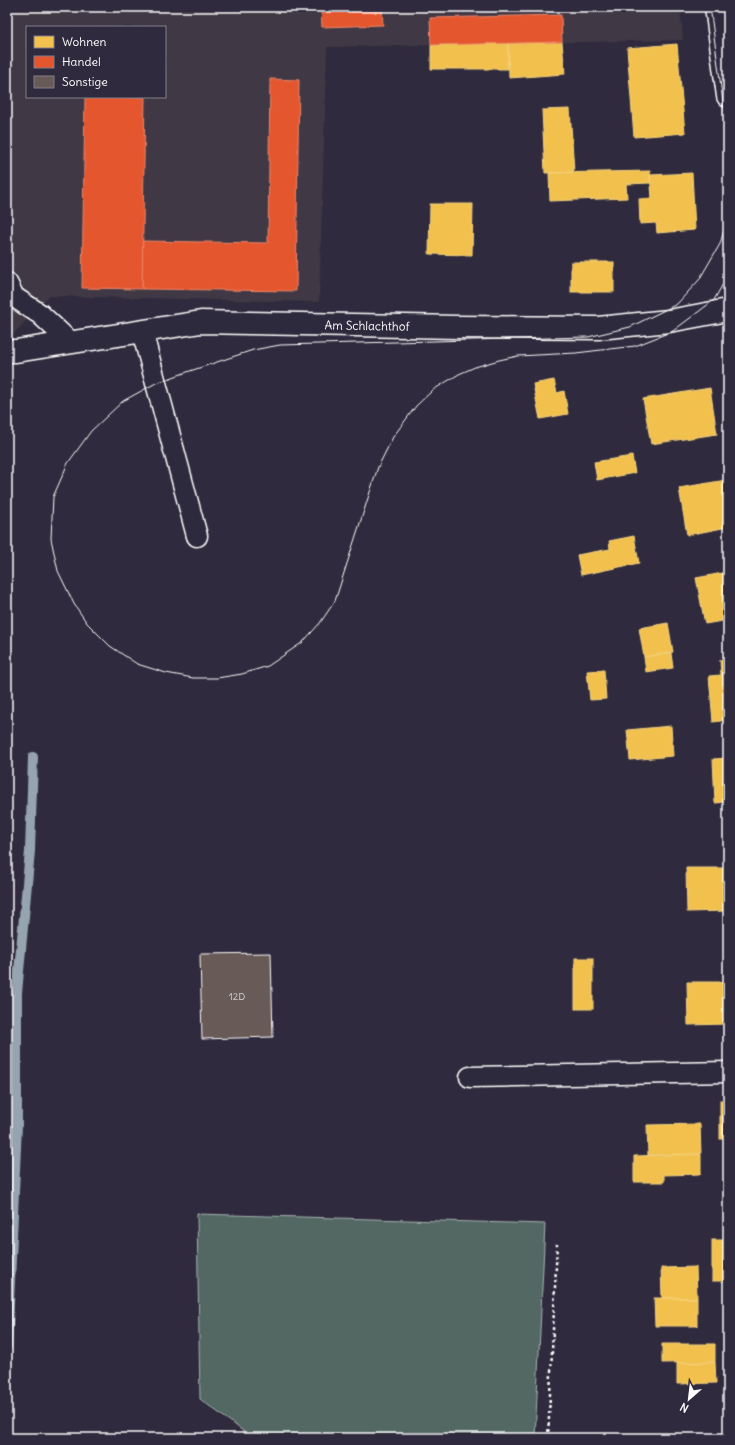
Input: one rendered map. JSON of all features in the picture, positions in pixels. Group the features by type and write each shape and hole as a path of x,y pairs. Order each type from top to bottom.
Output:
{"street":[{"path":"716,7 728,96"},
{"name":"Am Schlachthof","path":"7,351 16,351 201,322 458,328 598,328 669,321 728,310"}],"lane":[{"path":"9,293 40,314 70,342"},
{"path":"142,331 197,536"},
{"path":"470,1077 728,1072"}],"path":[{"path":"548,1438 557,1244"}],"shaded area":[{"path":"7,7 680,7 683,40 327,47 319,302 49,296 12,336 7,336"}],"green space":[{"path":"197,1214 545,1224 535,1438 243,1438 243,1431 200,1399"}],"building: Wohnen":[{"path":"562,42 565,74 509,78 508,43"},
{"path":"508,43 508,69 431,69 431,45"},
{"path":"677,44 685,133 634,137 627,48"},
{"path":"570,109 574,172 545,173 542,110"},
{"path":"650,171 651,183 626,184 627,198 550,201 549,173"},
{"path":"692,173 695,230 657,233 656,223 640,224 639,199 652,198 650,175"},
{"path":"430,204 473,204 472,255 429,254"},
{"path":"571,262 614,262 614,292 571,292"},
{"path":"554,380 557,393 564,391 568,414 540,419 533,384"},
{"path":"710,388 717,434 651,444 643,399"},
{"path":"632,456 635,473 597,480 594,462"},
{"path":"726,480 728,491 728,527 687,535 679,488"},
{"path":"634,536 639,563 581,575 577,555 610,549 609,541"},
{"path":"728,572 728,620 705,624 696,578"},
{"path":"668,623 673,652 644,657 639,628"},
{"path":"671,653 673,668 646,672 644,657"},
{"path":"728,659 728,720 713,722 709,676 721,675 720,660"},
{"path":"604,670 606,699 590,700 587,671"},
{"path":"671,726 673,756 630,760 627,730"},
{"path":"728,758 728,802 715,803 713,759"},
{"path":"686,868 728,868 728,911 687,912"},
{"path":"575,958 593,958 593,1009 575,1009"},
{"path":"687,982 728,982 728,1024 688,1025"},
{"path":"720,1100 728,1100 728,1139 720,1139"},
{"path":"700,1124 701,1154 648,1155 647,1125"},
{"path":"701,1154 701,1174 664,1175 664,1182 634,1182 634,1156"},
{"path":"712,1240 728,1240 728,1281 712,1281"},
{"path":"696,1267 697,1298 662,1298 661,1268"},
{"path":"654,1298 697,1298 697,1326 655,1326"},
{"path":"662,1344 715,1344 715,1362 662,1363"},
{"path":"715,1362 716,1383 677,1384 677,1363"}],"building: Handel":[{"path":"321,7 382,7 383,25 322,27"},
{"path":"561,15 562,42 431,45 430,18"},
{"path":"270,79 299,80 296,291 142,289 142,241 268,243"},
{"path":"85,98 145,98 142,289 82,288"}],"building: Sonstige":[{"path":"271,953 273,1037 202,1039 200,954"}],"waterway":[{"path":"7,1347 17,1126 17,993 30,851 33,757"}],"tram line":[{"path":"710,7 728,138 728,149"},
{"path":"724,7 728,32"},
{"path":"728,217 720,244 699,280 677,304 630,327 588,337 280,345 253,350 156,383 123,401 91,431 68,463 53,497 51,539 58,571 74,604 87,623 110,646 137,664 166,673 193,678 217,678 242,674 268,666 303,642 320,623 335,601 378,467 393,437 416,406 433,390 459,374 475,367 499,360 518,356 576,353 635,346 673,331 714,300 728,275"}]}
